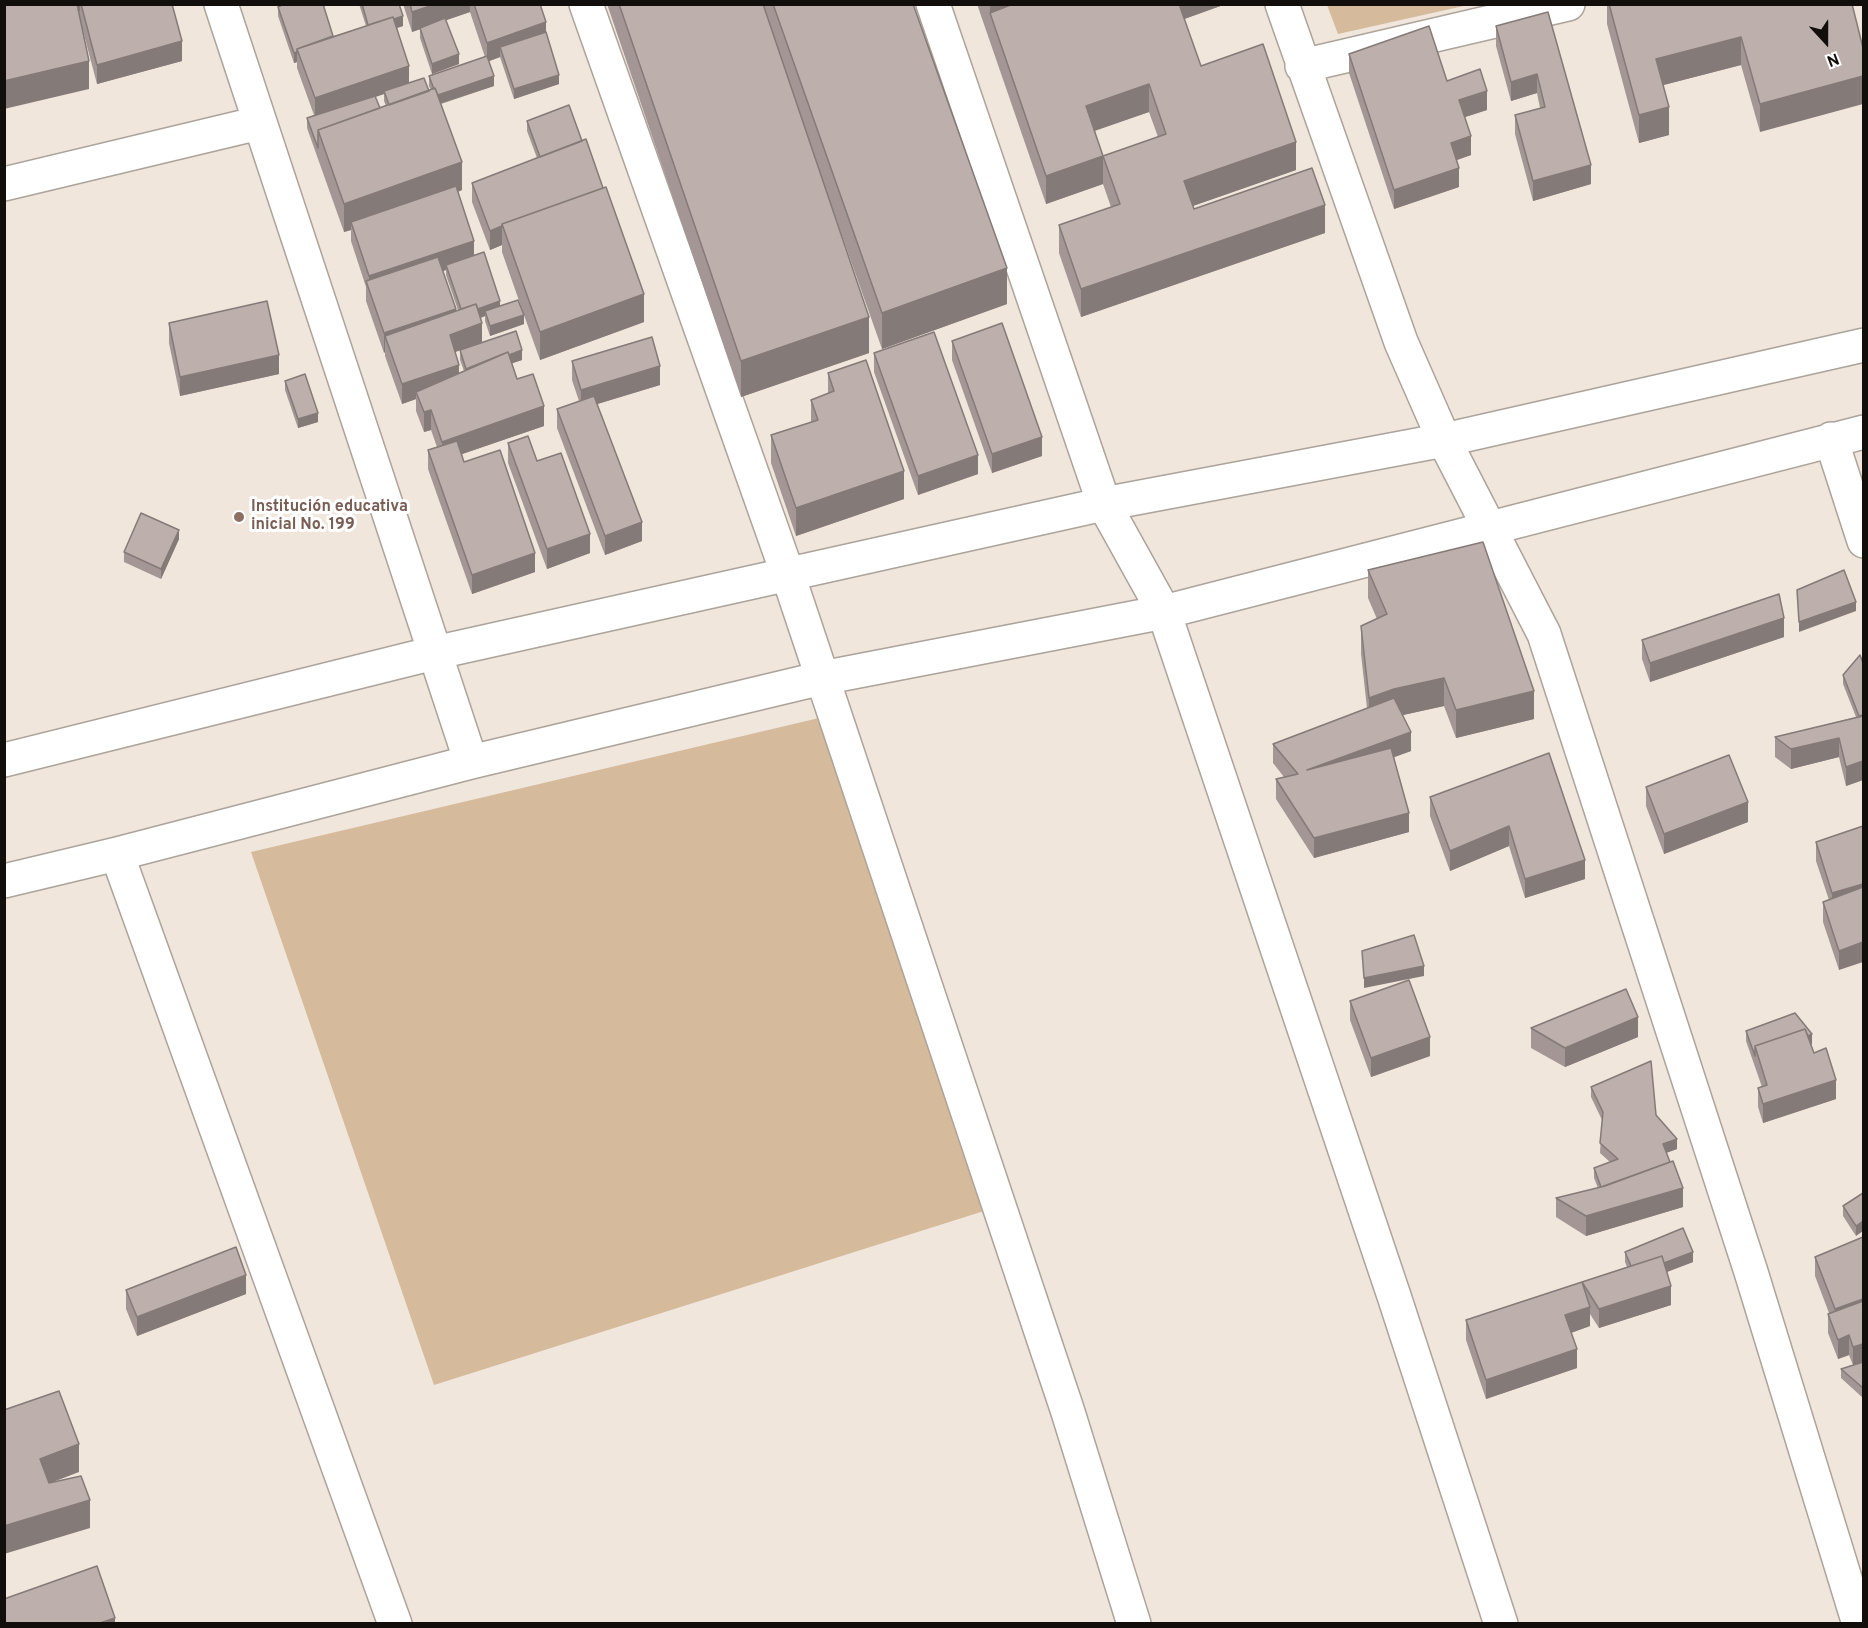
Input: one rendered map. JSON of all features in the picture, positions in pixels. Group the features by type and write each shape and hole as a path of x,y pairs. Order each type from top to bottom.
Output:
{"street":[{"path":"221,4 471,762"},
{"path":"586,4 788,575 1067,1409 1134,1623"},
{"path":"933,4 1104,504 1164,612 1395,1299 1501,1623"},
{"path":"1282,4 1401,342 1444,441 1544,634 1751,1272 1859,1623"},
{"path":"1302,66 1568,4"},
{"path":"4,184 259,123"},
{"path":"4,760 434,653 1104,504 1444,441 1863,345"},
{"path":"4,880 117,854 471,762 822,678 1164,612 1863,432"},
{"path":"1831,439 1863,541"},
{"path":"117,854 395,1623"}],"shaded area":[{"path":"1327,4 1468,5 1338,34"},
{"path":"836,714 1003,1205 434,1385 251,852"}],"building":[{"path":"4,4 77,4 89,61 4,81"},
{"path":"81,4 172,4 182,41 97,65"},
{"path":"284,4 323,4 333,36 297,49 294,53 278,7"},
{"path":"362,4 399,4 403,16 368,25"},
{"path":"410,4 436,4 412,12"},
{"path":"474,4 540,4 546,22 487,43"},
{"path":"619,4 763,4 869,317 741,361"},
{"path":"773,4 913,4 1007,268 882,313"},
{"path":"1013,4 1179,4 1201,66 1263,44 1296,142 1184,181 1194,209 1312,168 1325,205 1081,289 1059,225 1120,204 1103,156 1046,176 990,13","holes":["1149,84 1166,134 1103,156 1086,106"]},
{"path":"1609,4 1852,4 1863,48 1863,76 1760,104 1741,37 1656,59 1669,107 1639,115"},
{"path":"1548,12 1591,165 1533,181 1515,115 1545,107 1537,74 1511,82 1496,26"},
{"path":"393,17 409,66 315,98 297,49"},
{"path":"445,18 459,54 432,64 420,28"},
{"path":"1429,26 1447,81 1480,69 1487,91 1459,100 1471,136 1451,143 1459,168 1394,190 1349,54"},
{"path":"546,32 559,75 514,89 500,47"},
{"path":"487,56 494,76 438,95 429,76"},
{"path":"424,78 429,91 389,105 384,91"},
{"path":"435,88 462,162 344,204 318,130"},
{"path":"375,96 380,108 318,130 318,148 307,118"},
{"path":"569,105 582,141 540,157 527,121"},
{"path":"586,139 603,188 502,224 490,231 472,183"},
{"path":"456,186 474,241 369,276 351,222"},
{"path":"606,187 644,294 540,332 502,224"},
{"path":"484,252 500,301 478,309 476,304 461,309 446,265"},
{"path":"438,257 456,309 384,333 366,281"},
{"path":"518,300 524,315 490,326 485,311"},
{"path":"267,301 279,355 180,377 169,323"},
{"path":"476,304 482,323 450,335 459,365 402,384 385,336"},
{"path":"1002,323 1042,437 992,454 952,341"},
{"path":"516,331 522,350 509,355 508,352 466,369 460,350"},
{"path":"934,332 978,455 918,476 874,353"},
{"path":"652,337 660,366 581,390 572,361"},
{"path":"508,352 517,379 533,374 544,406 442,442 431,410 424,412 416,392"},
{"path":"866,360 904,471 796,508 771,435 818,420 811,400 834,391 828,373"},
{"path":"305,374 318,413 298,419 285,381"},
{"path":"594,396 642,522 605,536 557,409"},
{"path":"528,436 537,461 561,453 590,534 547,549 508,443"},
{"path":"457,441 464,462 500,450 535,553 472,575 428,450"},
{"path":"141,513 179,530 161,569 124,552"},
{"path":"1483,542 1534,691 1456,710 1444,678 1394,689 1369,698 1361,626 1387,614 1368,570"},
{"path":"1844,570 1856,602 1799,622 1797,590"},
{"path":"1779,594 1784,618 1650,663 1642,640"},
{"path":"1860,655 1863,663 1863,715 1859,716 1843,675"},
{"path":"1394,698 1411,732 1307,770 1391,748 1409,813 1314,838 1276,779 1298,774 1273,744"},
{"path":"1863,716 1863,761 1846,767 1839,738 1791,749 1775,737"},
{"path":"1549,753 1585,860 1525,879 1509,826 1450,851 1430,797"},
{"path":"1729,755 1748,802 1664,834 1646,787"},
{"path":"1863,826 1863,884 1832,893 1816,842"},
{"path":"1863,887 1863,942 1839,951 1823,902"},
{"path":"1414,935 1424,966 1364,978 1362,951"},
{"path":"1409,980 1430,1037 1371,1058 1350,1001"},
{"path":"1626,989 1638,1017 1565,1048 1531,1028"},
{"path":"1795,1013 1812,1034 1808,1036 1805,1029 1755,1046 1755,1056 1746,1031"},
{"path":"1805,1029 1814,1053 1826,1048 1836,1080 1763,1104 1758,1088 1767,1085 1755,1046"},
{"path":"1651,1061 1656,1115 1677,1139 1663,1144 1670,1162 1601,1187 1594,1168 1618,1159 1600,1143 1603,1112 1591,1087"},
{"path":"1673,1161 1683,1188 1586,1216 1556,1198 1605,1186"},
{"path":"1863,1193 1863,1221 1856,1226 1843,1206"},
{"path":"1683,1228 1693,1252 1664,1263 1662,1256 1631,1266 1625,1252"},
{"path":"1863,1237 1863,1299 1835,1309 1815,1257"},
{"path":"236,1247 246,1275 137,1317 126,1290"},
{"path":"1662,1256 1671,1286 1599,1309 1582,1282"},
{"path":"1582,1282 1590,1307 1565,1315 1577,1349 1486,1380 1466,1320"},
{"path":"1863,1301 1863,1344 1853,1347 1849,1335 1838,1340 1828,1314"},
{"path":"1863,1362 1863,1388 1841,1369"},
{"path":"59,1391 79,1444 40,1459 49,1483 81,1476 90,1500 4,1526 4,1410"},
{"path":"97,1566 115,1618 100,1623 4,1623 4,1599"}],"place":[{"name":"Institución educativa inicial No. 199","path":"239,517"}]}
